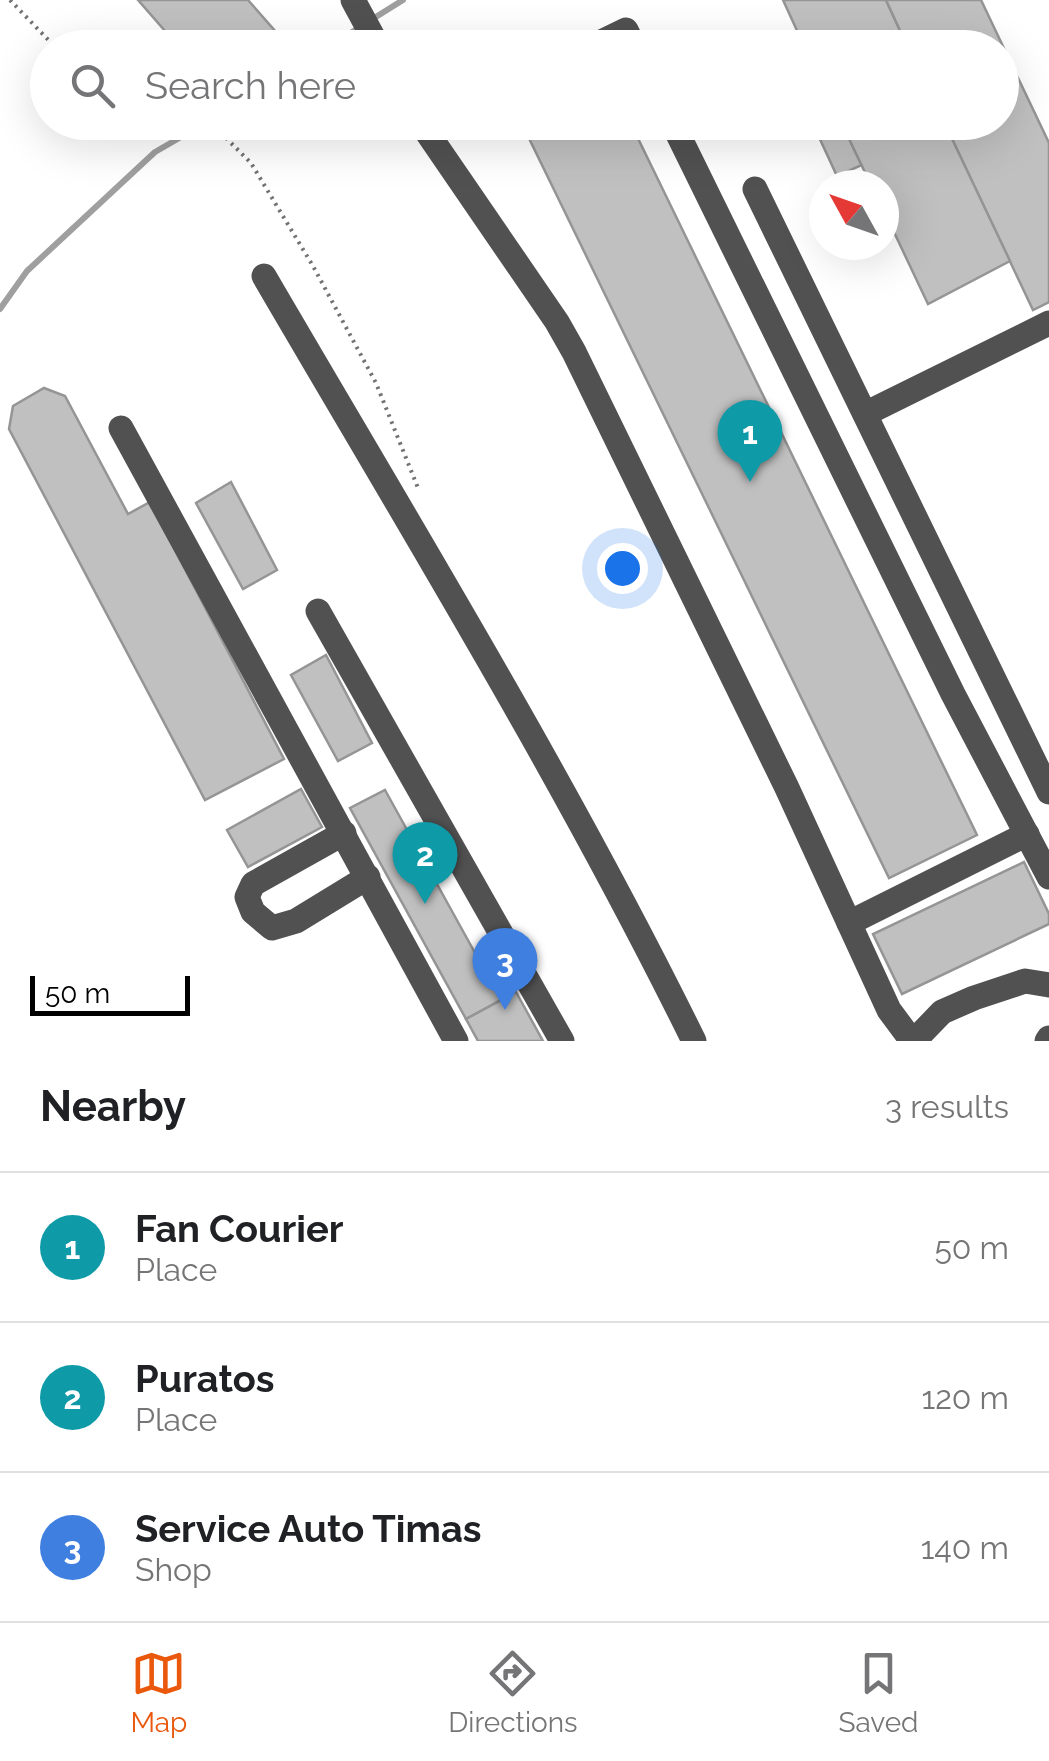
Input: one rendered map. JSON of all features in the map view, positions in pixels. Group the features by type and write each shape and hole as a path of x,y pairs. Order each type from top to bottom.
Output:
{"lane":[{"path":"355,4 369,30"},
{"path":"434,140 574,352 787,788 890,1010 913,1041 942,1012 974,998 1024,981 1049,985"},
{"path":"681,140 953,694 1049,877"},
{"path":"755,189 1049,792"},
{"path":"264,276 424,547 654,959 694,1041"},
{"path":"865,414 1049,324"},
{"path":"121,428 456,1041"},
{"path":"318,612 562,1041"},
{"path":"344,834 253,884 247,897 253,912 272,928 296,921 368,877"},
{"path":"850,923 1027,834"}],"path":[{"path":"10,0 39,30"},
{"path":"226,140 251,163 313,266 376,383 417,484 419,500"}],"building":[{"path":"138,0 248,0 274,30 164,30"},
{"path":"783,0 886,0 900,30 797,30"},
{"path":"886,0 981,0 995,30 900,30"},
{"path":"1019,80 1049,143 1049,302 1033,310 953,140 1019,140"},
{"path":"530,140 639,140 977,835 889,878"},
{"path":"820,140 850,140 862,165 834,170"},
{"path":"850,140 953,140 1010,261 928,304 899,243 899,170 864,170"},
{"path":"44,388 65,396 128,514 150,502 284,759 205,800 9,429 13,406"},
{"path":"231,482 277,570 243,589 196,503"},
{"path":"326,655 372,743 338,761 291,675"},
{"path":"301,789 322,827 248,867 227,830"},
{"path":"385,790 501,1000 466,1019 350,808"},
{"path":"1024,862 1049,914 1049,924 902,994 873,934"},
{"path":"516,992 543,1041 478,1041 466,1019"}],"waterway":[{"path":"371,20 403,0"},
{"path":"355,30 360,27"},
{"path":"0,309 27,271 155,152 176,140"}],"place":[{"name":"Fan Courier","path":"750,482"},
{"name":"Puratos","path":"425,904"},
{"name":"Service Auto Timas","path":"505,1010"}]}
